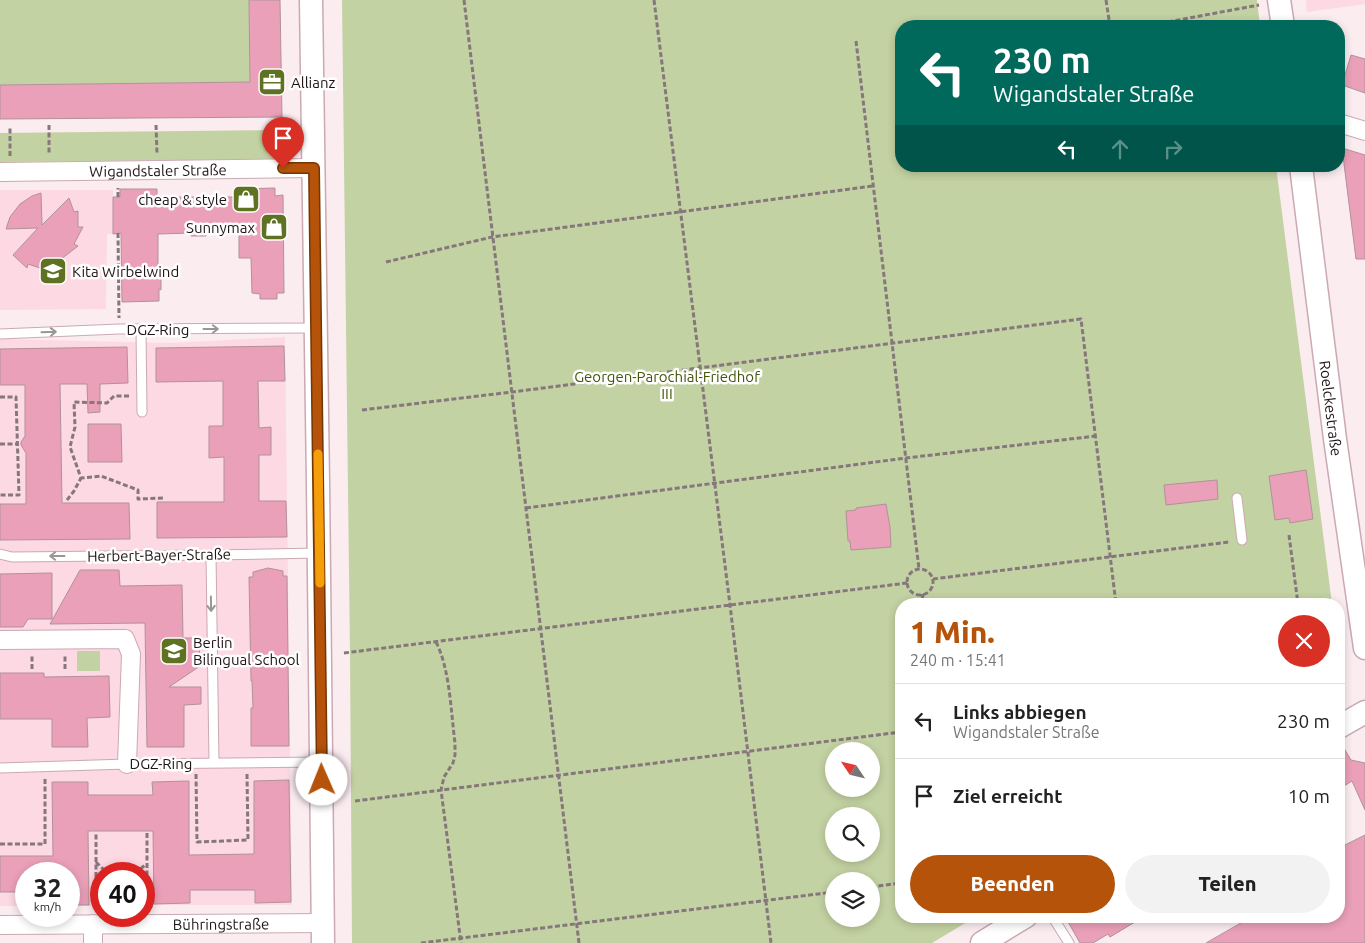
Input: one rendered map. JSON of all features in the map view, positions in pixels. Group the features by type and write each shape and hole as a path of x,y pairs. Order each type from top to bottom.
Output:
{"street":[{"path":"311,0 323,933"},
{"path":"1269,2 1280,20"},
{"path":"1345,125 1365,131"},
{"name":"Wigandstaler Straße","path":"5,172 314,168"},
{"name":"Roelckestraße","path":"1302,172 1335,439 1365,648"},
{"path":"0,640 125,639 131,654 127,764"},
{"path":"1345,724 1365,712"},
{"name":"Bühringstraße","path":"0,925 90,917"},
{"name":"Bühringstraße","path":"155,921 323,933"},
{"path":"982,943 1015,923"},
{"path":"93,943 94,927"}],"lane":[{"name":"DGZ-Ring","path":"0,334 119,329 316,328"},
{"path":"141,329 142,412"},
{"path":"1238,498 1242,540"},
{"name":"Herbert-Bayer-Straße","path":"0,554 12,557 319,553"},
{"path":"210,555 214,763"},
{"name":"DGZ-Ring","path":"0,768 127,764 322,762"},
{"path":"1056,923 1069,943"}],"path":[{"path":"464,0 579,943"},
{"path":"654,0 771,943"},
{"path":"1106,0 1109,20"},
{"path":"1179,20 1269,2"},
{"path":"856,41 919,569"},
{"path":"5,172 10,126"},
{"path":"386,262 492,236 873,186"},
{"path":"118,187 118,198"},
{"path":"118,234 119,329"},
{"path":"362,410 1081,319 1115,598"},
{"path":"67,500 81,478 70,447 75,426 74,402 107,403 114,396 142,396"},
{"path":"0,397 16,397 19,495 0,495"},
{"path":"526,508 906,458 1096,436"},
{"path":"0,444 17,444"},
{"path":"81,478 101,476 138,490 138,499 165,498"},
{"path":"1289,535 1297,598"},
{"path":"933,580 1242,540"},
{"path":"919,569 926,570 933,580 929,590 922,594 914,593 907,583 912,572 919,569"},
{"path":"344,653 907,583"},
{"path":"922,594 923,598"},
{"path":"436,642 446,668 456,743 453,763 444,777 440,790 461,943"},
{"path":"355,801 895,733"},
{"path":"196,763 196,842 248,840 246,763"},
{"path":"0,844 45,844 45,766"},
{"path":"96,833 96,862"},
{"path":"147,833 147,862"},
{"path":"880,886 895,884"},
{"path":"421,943 825,893"}],"shaded area":[{"path":"1306,0 1365,0 1365,4 1307,12"},
{"name":"Kita Wirbelwind","path":"0,190 113,190 113,234 107,234 106,309 0,310"},
{"path":"285,337 292,905 155,905 155,862 90,862 90,906 80,906 80,862 15,862 15,906 0,906 0,339 171,343"}],"green space":[{"path":"0,0 249,0 250,80 253,88 242,82 0,85"},
{"name":"Georgen-Parochial-Friedhof III","path":"342,0 1257,0 1259,20 895,20 895,172 1277,172 1331,598 895,598 895,923 965,923 932,943 352,943"},
{"path":"281,130 282,159 0,162 0,133"},
{"path":"77,651 100,651 100,671 77,671"}],"building":[{"path":"249,0 280,0 282,117 0,119 0,85 250,82"},
{"path":"1351,55 1365,59 1365,93 1345,86 1345,75"},
{"path":"1345,149 1365,155 1365,259 1356,259 1345,172"},
{"path":"275,188 275,196 283,195 284,293 277,293 277,299 260,299 260,294 252,293 251,258 239,258 239,232 206,233 206,236 191,236 191,233 158,234 158,268 161,268 159,301 122,302 121,233 113,234 113,197 120,197 120,189 157,189 157,197 239,197 239,189"},
{"path":"41,193 42,225 69,198 74,212 78,211 78,227 83,227 74,244 78,246 56,263 46,264 46,270 28,264 27,268 13,255 38,228 6,229 10,217 20,204 32,196"},
{"path":"284,346 285,381 258,381 259,428 271,427 271,455 259,455 259,501 286,501 287,537 157,538 157,502 224,502 224,457 209,458 209,426 223,426 223,381 156,382 156,348"},
{"path":"127,347 128,383 100,384 100,412 88,413 87,384 60,384 62,503 129,503 130,539 0,540 0,504 26,504 26,453 21,445 25,436 25,385 0,385 0,349"},
{"path":"88,424 121,424 122,462 88,462"},
{"path":"1306,470 1313,519 1290,523 1289,518 1275,520 1269,476"},
{"path":"1217,480 1218,499 1166,505 1164,485"},
{"path":"886,504 891,547 851,550 850,541 848,541 846,511"},
{"path":"268,568 283,571 283,576 287,576 289,746 251,746 251,708 253,708 249,577 253,577 253,572"},
{"path":"80,570 119,570 120,586 182,585 183,638 199,638 200,666 169,687 201,687 201,704 184,705 184,747 147,747 145,623 50,624"},
{"path":"52,573 52,619 28,619 23,627 0,627 0,574"},
{"path":"0,673 44,673 44,677 109,676 110,717 87,718 88,747 52,747 52,719 0,719"},
{"path":"1345,750 1351,760 1365,763 1365,810 1352,781 1345,785"},
{"path":"289,780 291,902 255,903 255,890 190,890 190,903 155,904 153,831 88,831 89,905 80,905 80,862 15,862 15,892 0,892 0,856 53,856 52,782 88,782 88,795 153,795 152,782 189,781 189,855 254,854 254,781"},
{"path":"1365,835 1365,943 1206,943 1241,923 1345,923 1345,845"},
{"path":"1069,923 1133,923 1110,937 1108,934 1093,943 1080,943"}],"slow traffic":[{"path":"318,454 320,583"}],"place":[{"name":"Allianz","path":"272,82"},
{"name":"cheap & style","path":"246,199"},
{"name":"Sunnymax","path":"274,227"},
{"name":"Kita Wirbelwind","path":"53,271"},
{"name":"Berlin Bilingual School","path":"174,651"}],"route":[{"path":"283,168 314,168 322,780"}]}
